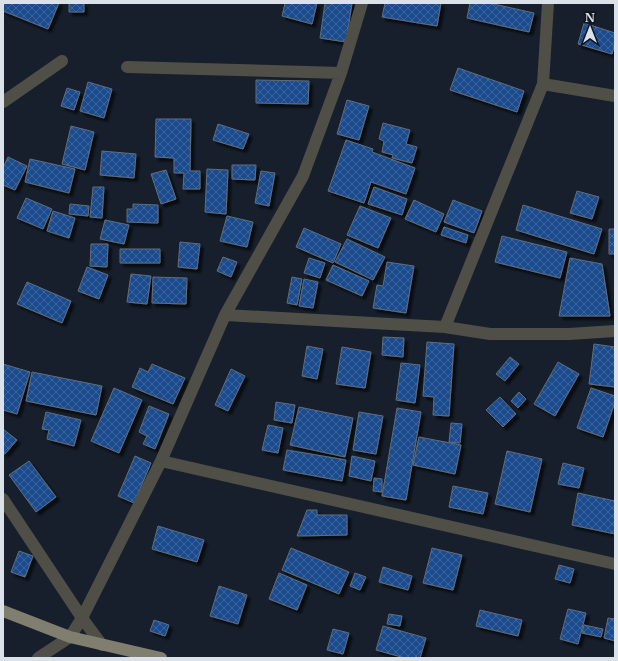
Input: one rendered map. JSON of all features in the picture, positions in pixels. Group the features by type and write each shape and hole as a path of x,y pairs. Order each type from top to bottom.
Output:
{"main road":[{"path":"3,611 70,637 161,658"}],"street":[{"path":"38,658 70,637 82,618 161,462 225,315 303,176 341,73 362,3"},
{"path":"445,327 543,84 548,3"},
{"path":"3,102 62,61"},
{"path":"127,67 341,73"},
{"path":"543,84 615,96"},
{"path":"225,315 445,327 490,334 569,334 615,331"},
{"path":"161,462 615,564"},
{"path":"3,499 82,618 102,645"}],"building":[{"path":"3,3 59,3 48,29 3,11"},
{"path":"69,3 84,3 84,12 69,12"},
{"path":"285,3 317,3 312,24 282,16"},
{"path":"325,3 352,3 346,42 320,38"},
{"path":"385,3 441,3 437,26 382,17"},
{"path":"470,3 489,3 534,13 529,32 467,18"},
{"path":"584,23 615,33 615,43 612,54 578,44"},
{"path":"458,68 524,91 517,112 450,90"},
{"path":"256,80 309,81 308,104 256,103"},
{"path":"88,82 112,89 104,118 80,111"},
{"path":"67,88 80,92 74,110 61,106"},
{"path":"347,100 369,106 359,140 337,134"},
{"path":"156,119 191,119 190,171 200,171 200,189 183,189 184,173 174,173 174,158 155,157"},
{"path":"383,123 410,130 406,144 417,147 412,163 392,158 393,155 382,152 384,141 379,139"},
{"path":"218,124 249,134 243,149 213,140"},
{"path":"71,126 94,132 85,170 62,164"},
{"path":"346,140 373,149 372,152 415,168 406,194 371,182 364,203 328,191"},
{"path":"102,151 136,154 134,178 100,175"},
{"path":"8,157 27,166 15,190 3,185 3,168"},
{"path":"30,159 75,169 69,193 25,182"},
{"path":"232,165 256,165 255,180 232,179"},
{"path":"207,169 228,170 226,214 205,212"},
{"path":"166,170 176,199 161,204 151,174"},
{"path":"261,171 275,173 269,206 255,203"},
{"path":"93,187 104,187 102,218 90,217"},
{"path":"374,187 407,199 402,215 368,204"},
{"path":"577,191 599,197 592,219 570,213"},
{"path":"26,198 52,209 43,229 17,218"},
{"path":"414,200 444,214 436,232 405,219"},
{"path":"453,200 482,211 474,233 444,222"},
{"path":"70,204 89,206 88,216 69,214"},
{"path":"133,204 158,205 158,223 127,222 127,209 133,209"},
{"path":"523,205 602,229 594,254 516,230"},
{"path":"360,206 391,218 378,248 347,235"},
{"path":"53,211 75,218 69,238 47,231"},
{"path":"227,216 253,222 247,247 220,241"},
{"path":"105,220 129,225 124,244 100,239"},
{"path":"444,227 468,235 466,243 441,235"},
{"path":"304,228 341,244 333,263 296,247"},
{"path":"609,229 615,229 615,254 609,254"},
{"path":"502,236 567,252 560,278 495,262"},
{"path":"347,239 385,257 373,280 335,262"},
{"path":"180,242 200,244 197,269 178,267"},
{"path":"91,244 108,244 107,267 90,266"},
{"path":"120,249 160,249 160,263 120,263"},
{"path":"223,257 237,262 231,277 217,271"},
{"path":"309,258 325,263 320,278 304,273"},
{"path":"570,258 602,264 610,316 559,316"},
{"path":"387,262 414,266 406,313 373,308 377,285 383,286"},
{"path":"333,265 369,281 362,296 326,280"},
{"path":"87,267 108,275 99,299 78,291"},
{"path":"131,274 151,276 147,304 127,302"},
{"path":"153,277 187,278 186,304 152,303"},
{"path":"292,277 302,279 297,305 287,303"},
{"path":"304,279 318,282 313,308 299,306"},
{"path":"27,282 71,301 62,323 17,304"},
{"path":"383,337 404,338 403,357 382,355"},
{"path":"427,342 454,344 449,416 433,415 434,397 423,396"},
{"path":"594,344 615,347 615,387 589,384"},
{"path":"307,346 323,349 317,379 302,376"},
{"path":"342,347 371,352 365,388 336,384"},
{"path":"510,357 519,364 505,381 496,374"},
{"path":"558,362 579,374 555,416 534,404"},
{"path":"401,363 420,365 415,403 396,400"},
{"path":"3,364 30,372 17,414 3,410"},
{"path":"152,364 185,378 173,404 132,387 140,368 148,372"},
{"path":"231,369 245,376 228,411 215,405"},
{"path":"32,372 102,386 96,415 26,401"},
{"path":"114,388 142,400 119,453 91,441"},
{"path":"591,388 615,396 615,402 603,437 577,428"},
{"path":"519,392 526,399 518,408 511,401"},
{"path":"500,397 516,414 503,427 486,410"},
{"path":"276,402 295,405 292,423 274,420"},
{"path":"149,406 169,414 155,449 143,444 147,436 139,432"},
{"path":"299,407 353,418 345,457 290,445"},
{"path":"397,408 421,412 406,500 382,496"},
{"path":"46,412 81,420 74,446 47,439 49,430 42,429"},
{"path":"359,412 383,416 376,454 353,450"},
{"path":"451,423 462,424 460,443 449,442"},
{"path":"268,425 283,428 278,453 262,450"},
{"path":"3,429 17,440 5,454 3,453"},
{"path":"419,437 461,445 455,474 413,465"},
{"path":"287,450 346,460 342,481 283,470"},
{"path":"507,451 542,459 530,512 495,504"},
{"path":"135,456 151,463 134,503 118,496"},
{"path":"352,456 375,461 371,481 349,476"},
{"path":"29,461 56,497 36,512 9,475"},
{"path":"563,463 584,468 579,488 558,484"},
{"path":"374,478 382,479 382,492 373,491"},
{"path":"453,486 488,493 483,514 449,507"},
{"path":"578,493 615,501 615,534 572,525"},
{"path":"307,510 317,510 317,515 347,515 347,535 297,536"},
{"path":"158,526 204,540 197,562 152,549"},
{"path":"291,548 349,572 339,594 282,570"},
{"path":"432,548 462,555 453,590 423,583"},
{"path":"19,551 33,556 25,577 11,572"},
{"path":"559,565 574,569 570,583 555,579"},
{"path":"383,567 412,576 408,590 379,582"},
{"path":"279,573 307,585 297,610 269,599"},
{"path":"355,573 366,577 360,590 350,586"},
{"path":"219,586 247,595 238,624 210,616"},
{"path":"568,609 586,613 578,644 560,639"},
{"path":"480,610 522,620 518,636 476,626"},
{"path":"389,614 402,616 400,626 387,624"},
{"path":"608,618 615,619 615,641 604,638"},
{"path":"154,620 169,625 165,636 150,631"},
{"path":"584,625 603,629 601,637 582,633"},
{"path":"383,626 426,638 420,658 405,658 376,650"},
{"path":"333,629 349,633 343,654 327,650"}]}
